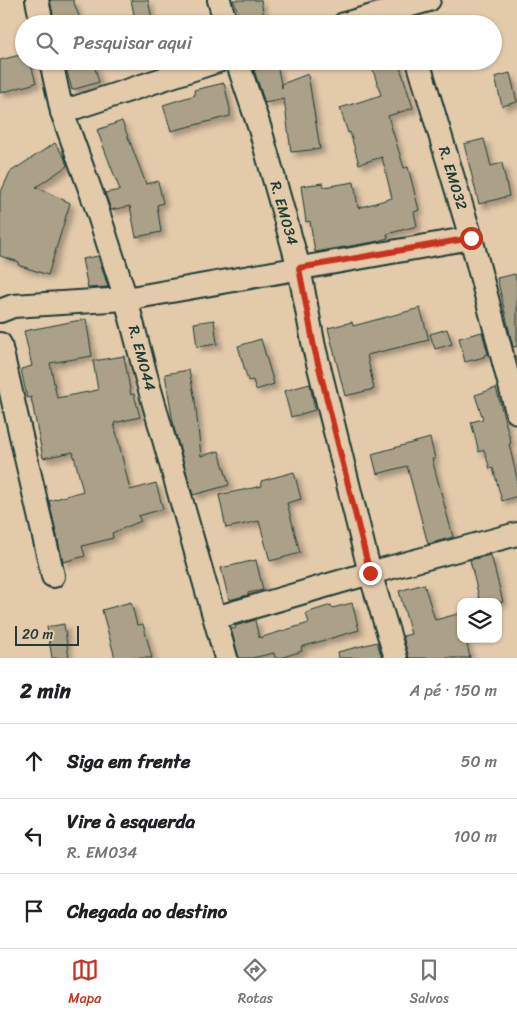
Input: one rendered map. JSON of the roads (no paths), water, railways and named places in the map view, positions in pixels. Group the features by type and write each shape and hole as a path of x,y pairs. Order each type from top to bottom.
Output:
{"street":[{"path":"37,0 40,15"},
{"path":"219,0 223,15"},
{"path":"381,15 429,0"},
{"name":"R. EM044","path":"53,70 62,112 126,299 226,658"},
{"path":"62,112 190,70"},
{"name":"R. EM034","path":"240,70 260,129 299,268 314,347 370,573 396,658"},
{"name":"R. EM032","path":"421,70 471,238 517,412"},
{"path":"0,311 12,306 126,299 471,238"},
{"path":"0,344 53,576"},
{"path":"215,618 370,573 517,534"}]}
